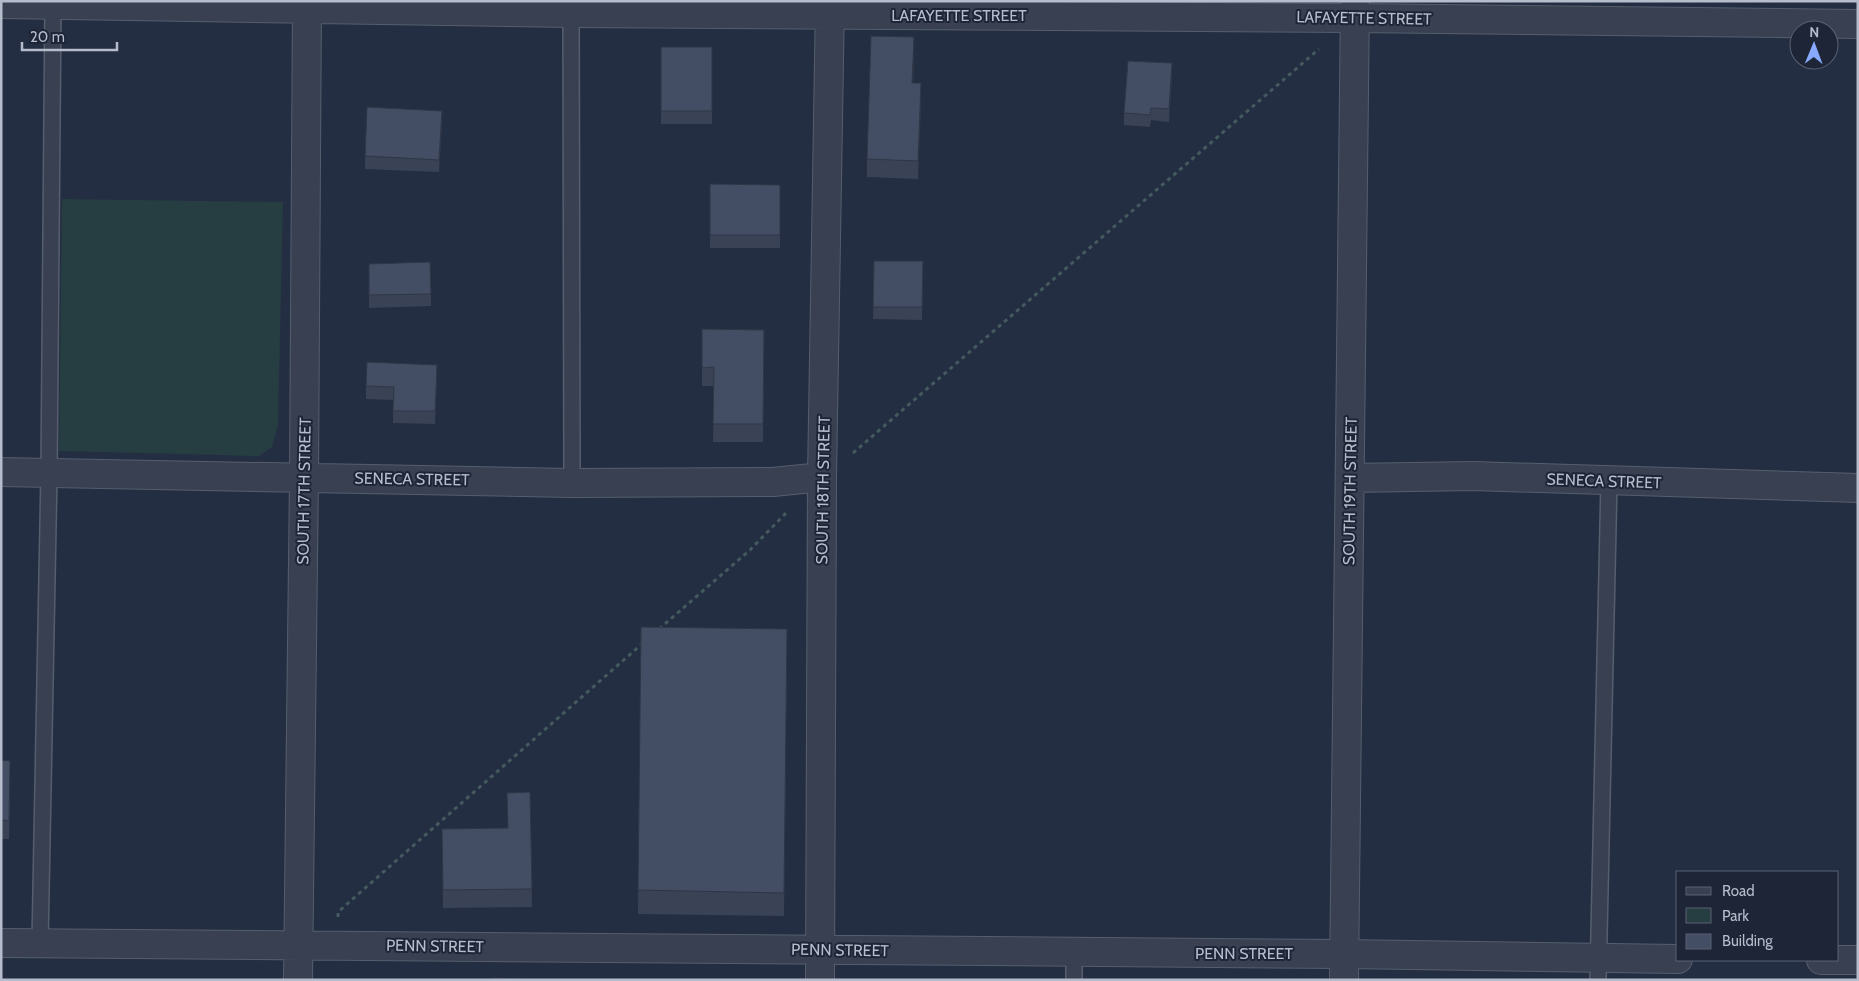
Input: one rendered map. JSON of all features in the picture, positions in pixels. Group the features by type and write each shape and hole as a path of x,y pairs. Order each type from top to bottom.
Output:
{"street":[{"name":"LAFAYETTE STREET","path":"1,4 1355,9 1858,24"},
{"name":"SOUTH 17TH STREET","path":"298,980 307,6"},
{"name":"SOUTH 18TH STREET","path":"820,980 822,477 830,8"},
{"name":"SOUTH 19TH STREET","path":"1344,967 1355,9"},
{"name":"SENECA STREET","path":"1,472 572,483 773,482 822,477"},
{"name":"SENECA STREET","path":"1350,478 1473,476 1858,488"},
{"name":"PENN STREET","path":"1,943 1074,952 1344,967 1598,969 1676,959"},
{"path":"1839,960 1858,960"}],"lane":[{"path":"40,943 49,472 52,4"},
{"path":"571,7 572,483"},
{"path":"1598,969 1609,481"},
{"path":"1074,952 1074,980"}],"green space":[{"path":"62,199 283,202 278,425 272,447 259,456 59,451"}],"building":[{"path":"871,36 914,37 912,83 921,83 918,161 867,159"},
{"path":"661,47 712,47 712,111 661,111"},
{"path":"1128,61 1172,63 1169,109 1151,108 1150,115 1124,113"},
{"path":"367,107 442,111 439,160 365,156"},
{"path":"710,184 780,185 780,235 710,235"},
{"path":"874,261 923,261 922,307 873,307"},
{"path":"430,262 431,294 369,295 369,264"},
{"path":"702,329 764,330 763,424 713,424 714,367 702,368"},
{"path":"367,362 437,365 435,411 393,411 394,387 366,386"},
{"path":"641,627 787,629 784,893 638,890"},
{"path":"1,760 10,761 9,821 1,820"},
{"path":"530,792 532,889 443,890 442,829 508,828 507,793"},
{"path":"494,978 543,980 494,980"}]}
